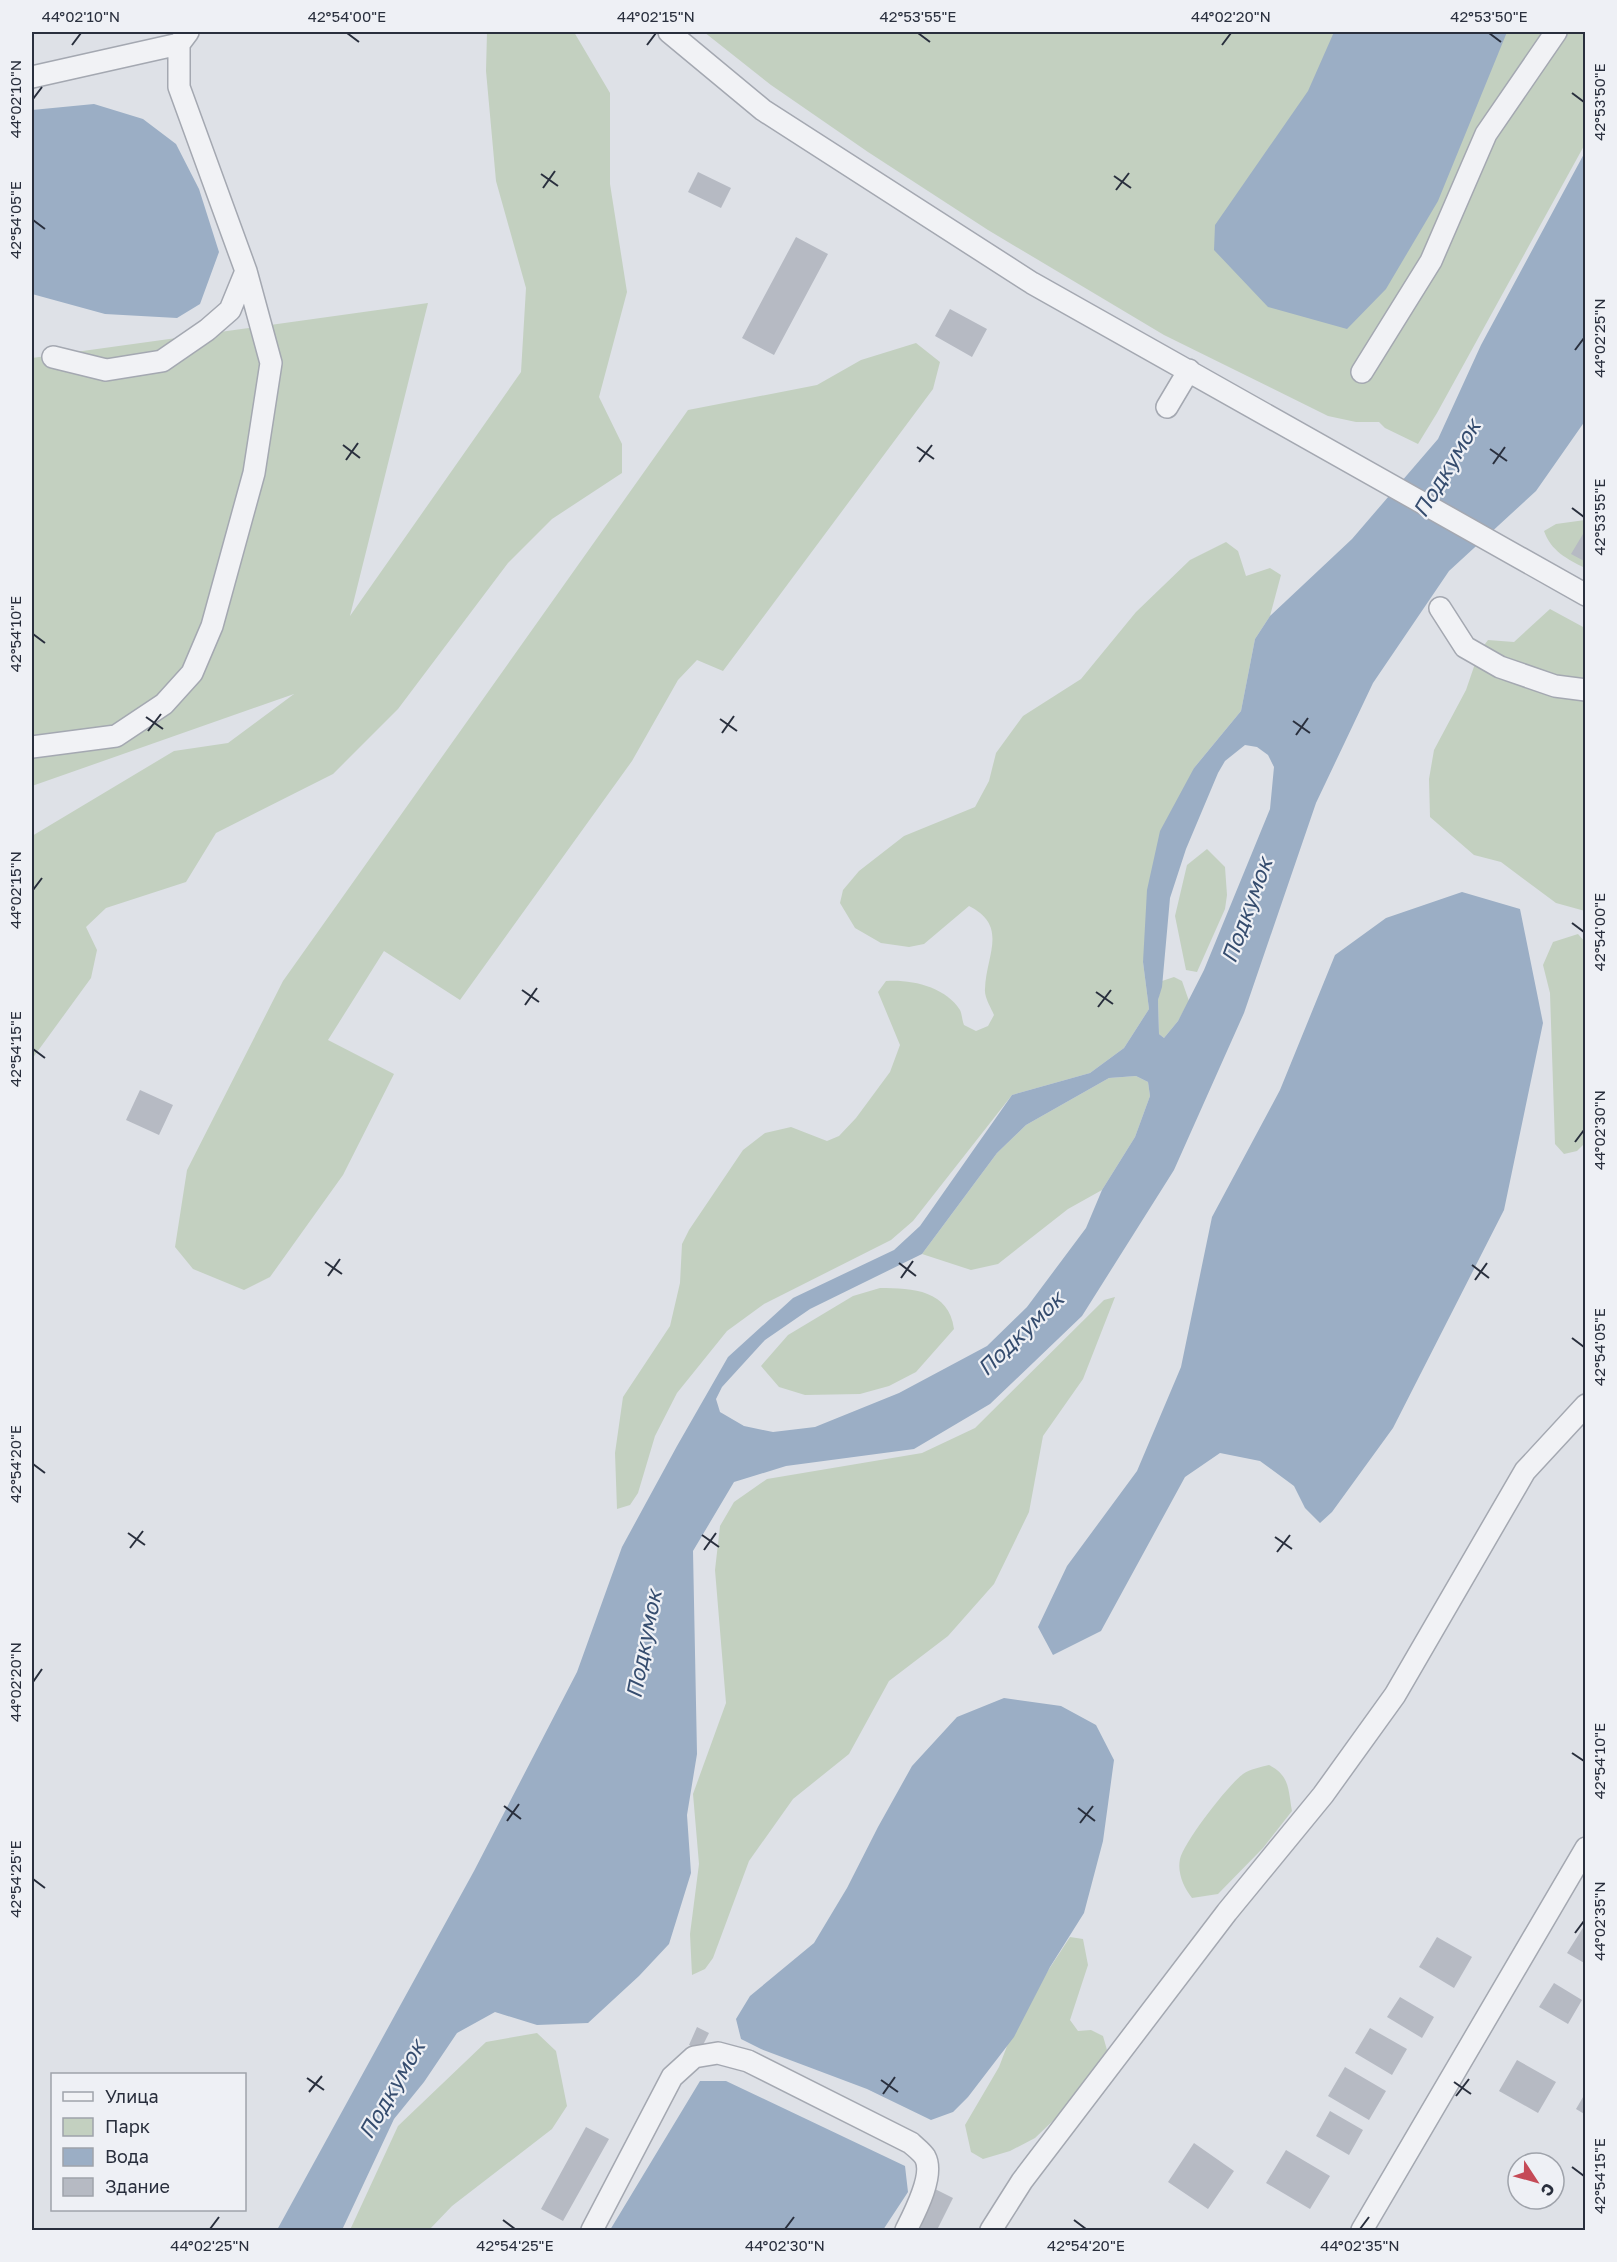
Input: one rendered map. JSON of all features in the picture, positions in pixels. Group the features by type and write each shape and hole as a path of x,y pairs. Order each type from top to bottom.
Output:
{"street":[{"path":"669,32 773,116 1032,283 1583,594"},
{"path":"1362,372 1431,261 1486,134 1556,32"},
{"path":"32,77 183,38 179,87 246,271 271,363 254,473 212,626 192,673 164,704 116,736 32,747"},
{"path":"53,357 106,370 162,361 207,330 230,310 246,271"},
{"path":"1167,407 1189,370"},
{"path":"1440,608 1465,647 1500,668 1555,686 1586,690"},
{"path":"991,2230 1022,2181 1227,1911 1323,1795 1395,1695 1525,1471 1586,1405"},
{"path":"1362,2230 1586,1848"},
{"path":"592,2230 672,2077 694,2057 718,2053 748,2061 911,2143 925,2157 928,2173 916,2210 906,2230"}],"green space":[{"path":"487,32 574,32 610,93 610,184 627,292 599,397 622,444 622,473 552,519 508,563 398,709 333,774 216,833 186,882 106,908 86,927 97,950 91,978 32,1059 32,836 174,751 228,743 294,694 32,786 32,358 428,303 350,616 521,372 526,288 496,181 486,71"},
{"path":"704,32 1585,32 1585,144 1418,444 1385,428 1379,422 1356,422 1328,416 1164,335 988,230 868,152 771,85"},
{"path":"916,343 940,362 933,389 723,671 697,660 678,680 632,761 460,1000 384,951 328,1040 394,1074 343,1175 270,1277 244,1290 193,1269 175,1247 187,1170 283,981 688,410 817,385 861,360"},
{"path":"1585,520 1585,568 1555,549 1544,531 1556,524"},
{"path":"1226,542 1238,551 1246,576 1270,568 1281,575 1270,616 1255,639 1241,711 1194,768 1143,962 1149,1009 1124,1048 1090,1073 1012,1095 913,1221 891,1240 764,1304 727,1331 677,1393 655,1436 638,1493 630,1505 617,1509 615,1453 623,1397 670,1326 680,1283 682,1244 743,1150 765,1133 791,1127 827,1141 839,1136 856,1118 890,1072 900,1045 878,992 886,981 917,983 946,995 960,1010 964,1025 976,1031 988,1026 994,1015 985,992 992,932 989,923 981,914 969,906 924,944 909,947 881,943 855,928 840,903 843,890 859,871 904,836 975,807 989,781 996,753 1023,716 1081,679 1136,612 1190,560"},
{"path":"1550,609 1585,628 1585,911 1556,903 1501,862 1474,855 1430,817 1429,779 1434,750 1466,690 1479,652 1488,640 1514,642"},
{"path":"1207,849 1225,867 1227,895 1225,909 1197,972 1186,970 1175,916 1187,865"},
{"path":"1578,934 1586,943 1585,1143 1577,1151 1564,1154 1555,1144 1550,993 1543,965 1553,942"},
{"path":"1174,977 1182,981 1189,1001 1178,1021 1164,1038 1159,1034 1158,1000 1162,981"},
{"path":"1136,1076 1148,1082 1150,1096 1135,1137 1102,1190 1068,1209 998,1264 971,1270 922,1254 997,1153 1026,1125 1109,1078"},
{"path":"880,1288 905,1289 927,1294 945,1306 951,1316 954,1329 916,1372 889,1386 860,1394 805,1395 779,1387 761,1366 788,1335 853,1296"},
{"path":"1115,1297 1083,1379 1043,1436 1029,1512 994,1584 948,1636 889,1681 849,1754 793,1799 749,1861 713,1958 705,1969 692,1975 690,1934 699,1864 693,1794 726,1703 715,1570 720,1526 734,1502 767,1479 922,1453 975,1428 1104,1300"},
{"path":"1269,1765 1281,1774 1287,1784 1292,1811 1263,1848 1218,1894 1192,1898 1179,1870 1180,1859 1189,1840 1207,1814 1236,1780 1249,1771"},
{"path":"1070,1937 1083,1939 1088,1965 1070,2020 1078,2031 1091,2030 1103,2036 1107,2050 1087,2088 1035,2138 1010,2151 983,2159 971,2152 965,2125 999,2067 1019,2015"},
{"path":"537,2033 556,2051 567,2106 552,2129 452,2206 429,2230 350,2230 398,2126 486,2042"}],"water":[{"path":"1334,32 1507,32 1438,201 1386,289 1347,329 1268,307 1214,250 1215,225 1308,91"},
{"path":"94,104 143,119 176,144 199,189 219,252 200,304 177,318 105,314 32,294 32,110"},
{"name":"Подкумок","path":"1585,152 1585,421 1536,491 1449,571 1373,683 1316,803 1244,1013 1174,1170 1082,1316 990,1404 914,1449 786,1466 734,1482 693,1551 697,1754 687,1815 691,1873 669,1944 639,1976 588,2023 537,2025 495,2012 457,2033 424,2082 394,2119 342,2230 277,2230 474,1871 577,1672 622,1547 728,1357 793,1298 894,1250 920,1226 1012,1095 1090,1073 1124,1048 1149,1009 1143,962 1147,890 1160,831 1194,768 1241,711 1255,639 1270,616 1352,539 1438,439 1481,345","holes":["1245,745 1257,747 1268,755 1274,767 1270,809 1204,970 1178,1021 1164,1038 1159,1034 1158,1000 1162,987 1170,898 1186,849 1218,773 1225,761","1136,1076 1148,1082 1150,1096 1135,1137 1102,1190 1086,1228 1027,1307 987,1346 899,1393 815,1427 773,1432 744,1426 720,1412 716,1399 722,1387 765,1340 810,1309 922,1254 997,1153 1026,1125 1109,1078"]},
{"path":"1462,892 1520,909 1543,1023 1504,1210 1393,1428 1332,1512 1320,1523 1305,1508 1294,1486 1260,1461 1220,1453 1185,1477 1101,1631 1053,1655 1038,1627 1067,1566 1137,1471 1181,1367 1212,1217 1280,1090 1335,955 1386,918"},
{"path":"1004,1698 1061,1706 1096,1725 1114,1760 1103,1841 1084,1913 1050,1967 1014,2037 968,2097 953,2112 931,2120 867,2089 761,2049 741,2039 736,2019 750,1996 814,1943 847,1888 912,1766 957,1717"},
{"path":"700,2081 726,2081 905,2166 908,2192 883,2230 610,2230"}],"building":[{"path":"698,172 731,188 721,208 688,192"},
{"path":"796,237 828,254 774,355 742,338"},
{"path":"950,309 987,329 972,357 935,336"},
{"path":"1586,529 1586,562 1571,554"},
{"path":"140,1090 173,1105 159,1135 126,1120"},
{"path":"1586,1923 1586,1964 1567,1953"},
{"path":"1437,1937 1472,1957 1454,1988 1419,1967"},
{"path":"1554,1983 1582,2000 1568,2024 1539,2007"},
{"path":"1400,1997 1434,2017 1422,2038 1387,2017"},
{"path":"697,2027 709,2033 700,2051 689,2045"},
{"path":"1370,2028 1407,2049 1392,2075 1355,2053"},
{"path":"1517,2060 1556,2082 1538,2113 1499,2091"},
{"path":"1345,2067 1386,2091 1369,2120 1328,2096"},
{"path":"1586,2092 1586,2115 1576,2109"},
{"path":"1330,2111 1363,2130 1349,2155 1316,2136"},
{"path":"586,2127 609,2139 563,2221 541,2209"},
{"path":"1194,2143 1234,2171 1208,2209 1168,2182"},
{"path":"1286,2150 1330,2176 1310,2209 1266,2183"},
{"path":"933,2188 953,2198 937,2230 912,2230"}]}
